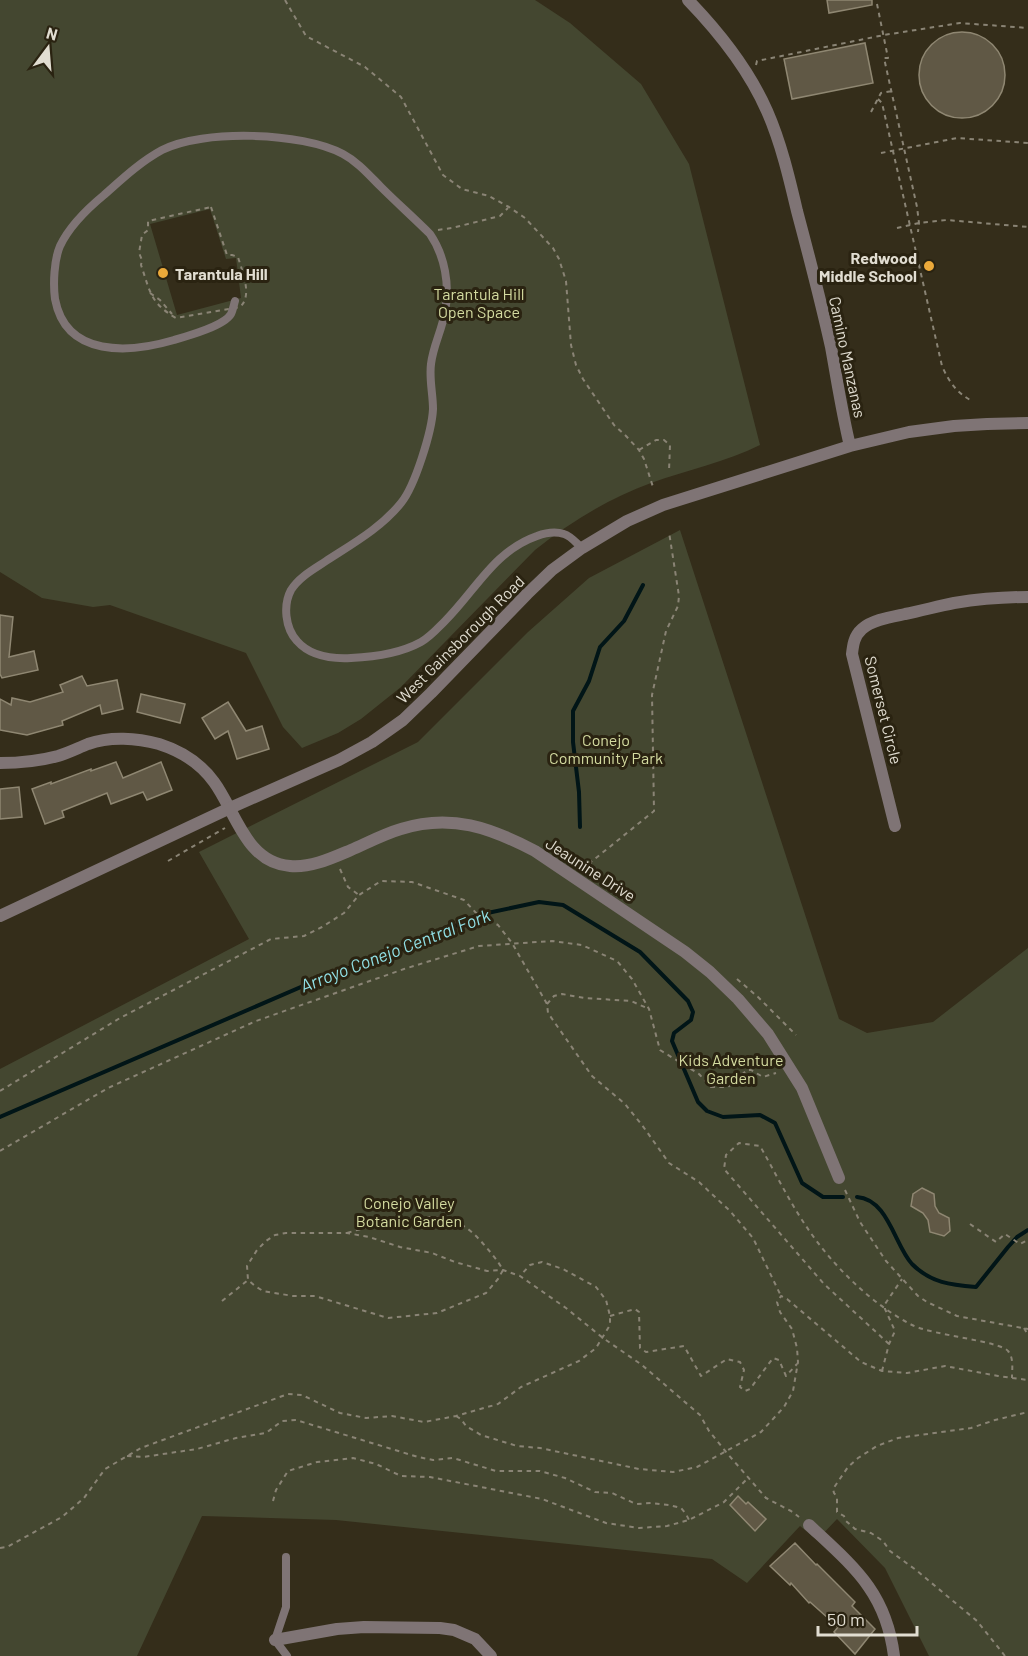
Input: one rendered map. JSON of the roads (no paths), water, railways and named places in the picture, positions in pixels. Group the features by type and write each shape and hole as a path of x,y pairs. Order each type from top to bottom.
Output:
{"street":[{"name":"Camino Manzanas","path":"688,0 719,34 746,72 767,110 783,156 830,346 850,446"},
{"path":"850,446 909,432 954,426 1028,423"},
{"name":"West Gainsborough Road","path":"0,916 230,808 339,760 372,742 402,720 431,693 552,570 582,548 627,521 663,505 850,446"},
{"name":"Somerset Circle","path":"895,826 852,654 856,637 868,624 902,615 954,603 1028,597"},
{"name":"Jeaunine Drive","path":"0,762 30,762 59,756 90,743 112,739 160,744 186,755 202,768 214,781 255,850 268,860 288,866 307,866 399,829 421,823 445,822 469,825 491,830 509,838 535,851 685,952 738,999 768,1034 802,1088 839,1178"},
{"path":"809,1525 873,1591 887,1620 894,1656"},
{"path":"275,1640 337,1629 364,1627 440,1628 454,1630 475,1638 491,1656"}],"lane":[{"path":"234,305 231,314 212,327 158,345 118,348 101,347 85,342 65,324 57,306 53,285 59,248 65,236 90,207 135,168 163,150 186,142 237,136 264,136 313,142 343,154 363,168 430,234 438,245 443,262 447,291 445,313 430,367 433,412 416,475 403,501 392,513 305,576 293,588 288,598 286,611 289,627 296,640 307,651 317,655 349,658 396,651 422,641 436,630 497,560 511,548 546,533 564,534 582,548"},
{"path":"285,1557 286,1608 275,1640 287,1656"}],"waterway":[{"path":"580,827 579,792 573,742 573,711 589,681 600,647 624,621 643,585"},
{"name":"Arroyo Conejo Central Fork","path":"0,1117 324,977 422,942 478,915 539,902 563,905 640,952 688,1001 693,1012 691,1020 674,1033 672,1041 698,1102 707,1111 723,1117 760,1115 775,1123 802,1183 823,1197 843,1197"},
{"name":"Arroyo Conejo Central Fork","path":"857,1197 868,1200 884,1214 912,1264 926,1275 950,1284 976,1287 1017,1237 1028,1230"}],"place":[{"name":"Redwood Middle School","path":"929,266"},
{"name":"Tarantula Hill","path":"163,273"}],"park label":[{"name":"Tarantula Hill Open Space","path":"479,302"},
{"name":"Conejo Community Park","path":"606,748"},
{"name":"Kids Adventure Garden","path":"731,1068"},
{"name":"Conejo Valley Botanic Garden","path":"409,1211"}]}
